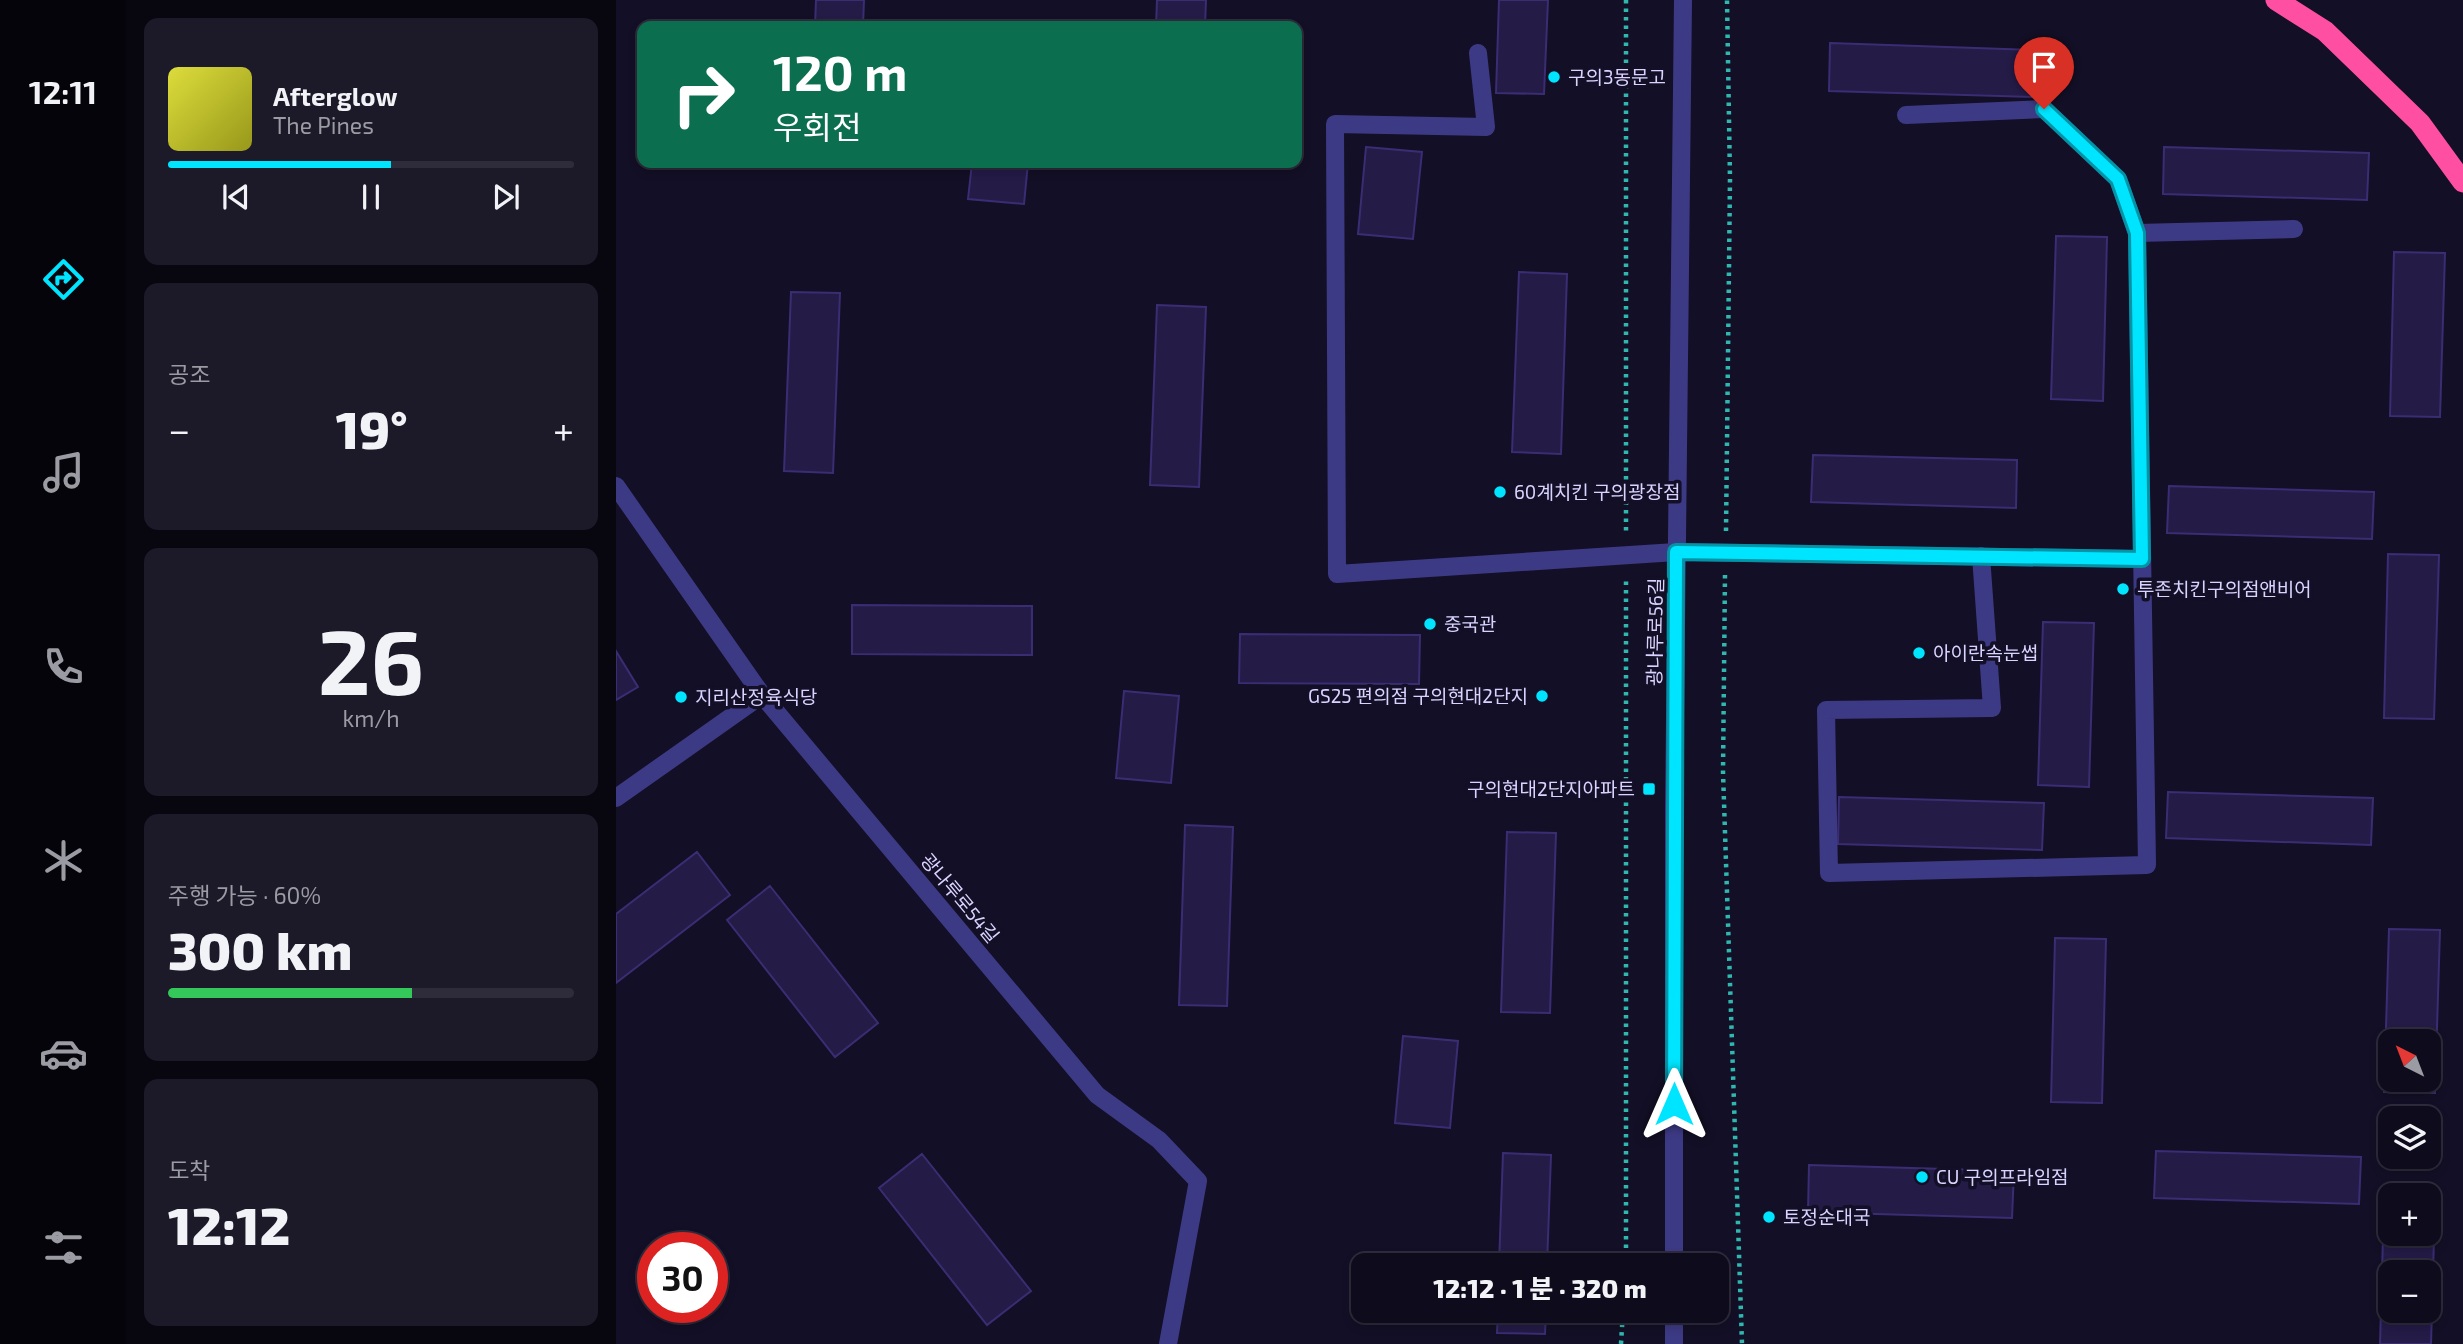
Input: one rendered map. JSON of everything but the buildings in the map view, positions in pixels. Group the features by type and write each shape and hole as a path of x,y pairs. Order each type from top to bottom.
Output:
{"highway":[{"path":"2276,0 2325,31 2420,123 2463,182"}],"street":[{"name":"광나루로56길","path":"1674,1253 1674,808 1683,0"},
{"path":"1478,53 1486,127 1335,124 1336,574 1676,552 2142,559"},
{"path":"1906,115 2044,109 2118,179 2137,233 2147,865 1829,873 1826,710 1992,708 1981,556"},
{"path":"2137,233 2294,229"},
{"name":"광나루로54길","path":"616,486 762,695 1097,1095 1159,1140 1198,1181 1168,1344"},
{"path":"616,798 762,695"},
{"path":"1674,1323 1674,1344"}],"path":[{"path":"1626,0 1626,1253"},
{"path":"1727,0 1730,178 1723,772 1742,1344"},
{"path":"1621,1344 1622,1323"}],"place":[{"name":"구의3동문고","path":"1554,77"},
{"name":"60계치킨 구의광장점","path":"1500,492"},
{"name":"투존치킨구의점앤비어","path":"2123,589"},
{"name":"중국관","path":"1430,624"},
{"name":"아이란속눈썹","path":"1919,653"},
{"name":"GS25 편의점 구의현대2단지","path":"1542,696"},
{"name":"지리산정육식당","path":"681,697"},
{"name":"구의현대2단지아파트","path":"1649,789"},
{"name":"CU 구의프라임점","path":"1922,1177"},
{"name":"토정순대국","path":"1769,1217"}],"route":[{"path":"1674,1104 1676,552 2142,559 2137,233 2118,179 2044,109"}]}
